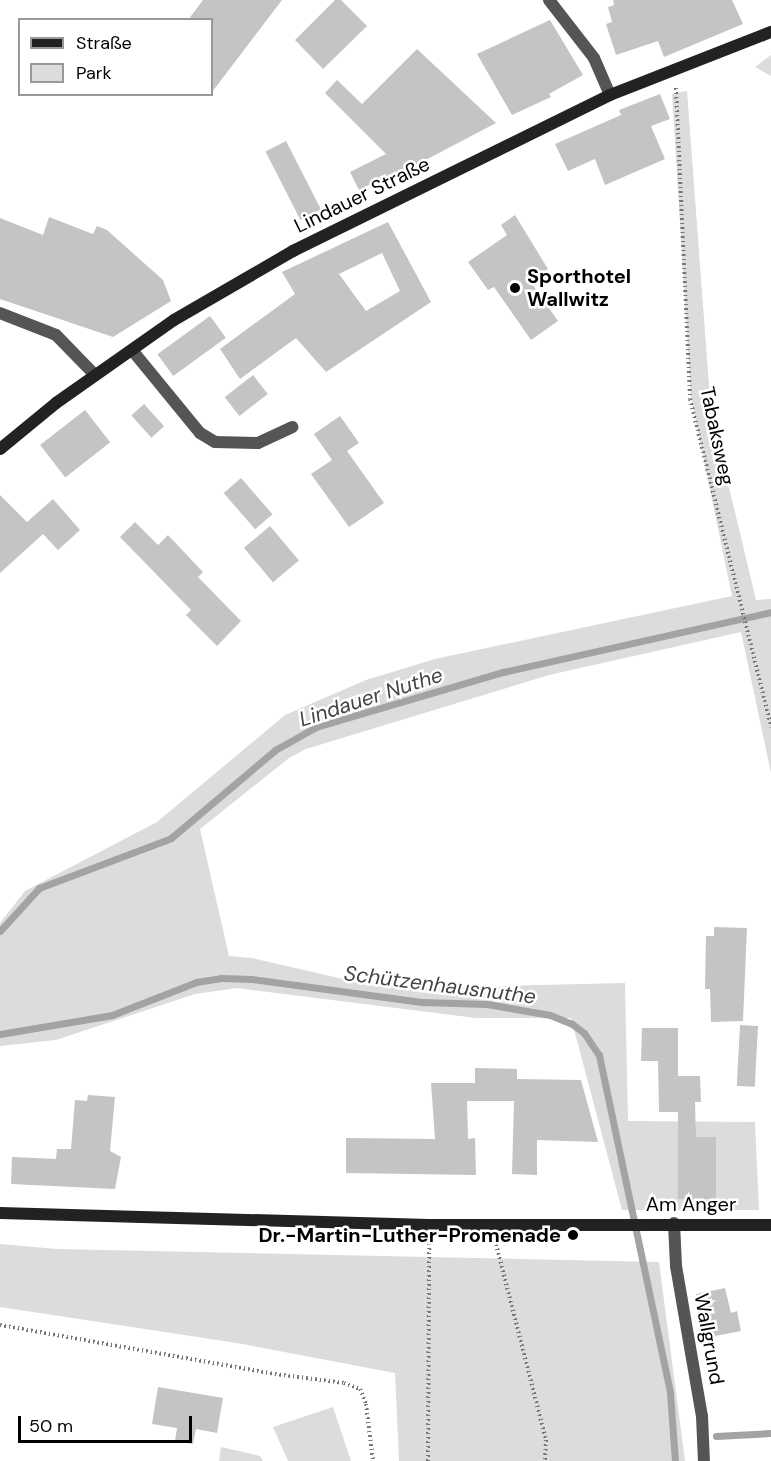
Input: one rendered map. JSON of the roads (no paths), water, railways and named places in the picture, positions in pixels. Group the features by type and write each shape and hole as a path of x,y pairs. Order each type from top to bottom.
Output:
{"street":[{"path":"549,0 594,58 610,95"},
{"name":"Lindauer Straße","path":"0,449 95,375 174,320 293,251 610,95 771,32"},
{"path":"0,313 56,335 95,375"},
{"path":"132,350 200,433 214,442 258,443 293,427"},
{"name":"Am Anger","path":"0,1213 429,1225 667,1223 771,1225"},
{"name":"Wallgrund","path":"667,1223 697,1373 704,1461"}],"waterway":[{"name":"Lindauer Nuthe","path":"0,931 39,888 171,838 275,750 316,727 503,672 771,612"},
{"name":"Schützenhausnuthe","path":"0,1034 112,1015 196,982 221,978 252,979 423,1002 487,1004 550,1015 572,1024 584,1033 599,1055 670,1393 675,1461"},
{"path":"716,1436 771,1433"}],"place":[{"name":"Sporthotel Wallwitz","path":"515,288"},
{"name":"Dr.-Martin-Luther-Promenade","path":"573,1235"}]}
